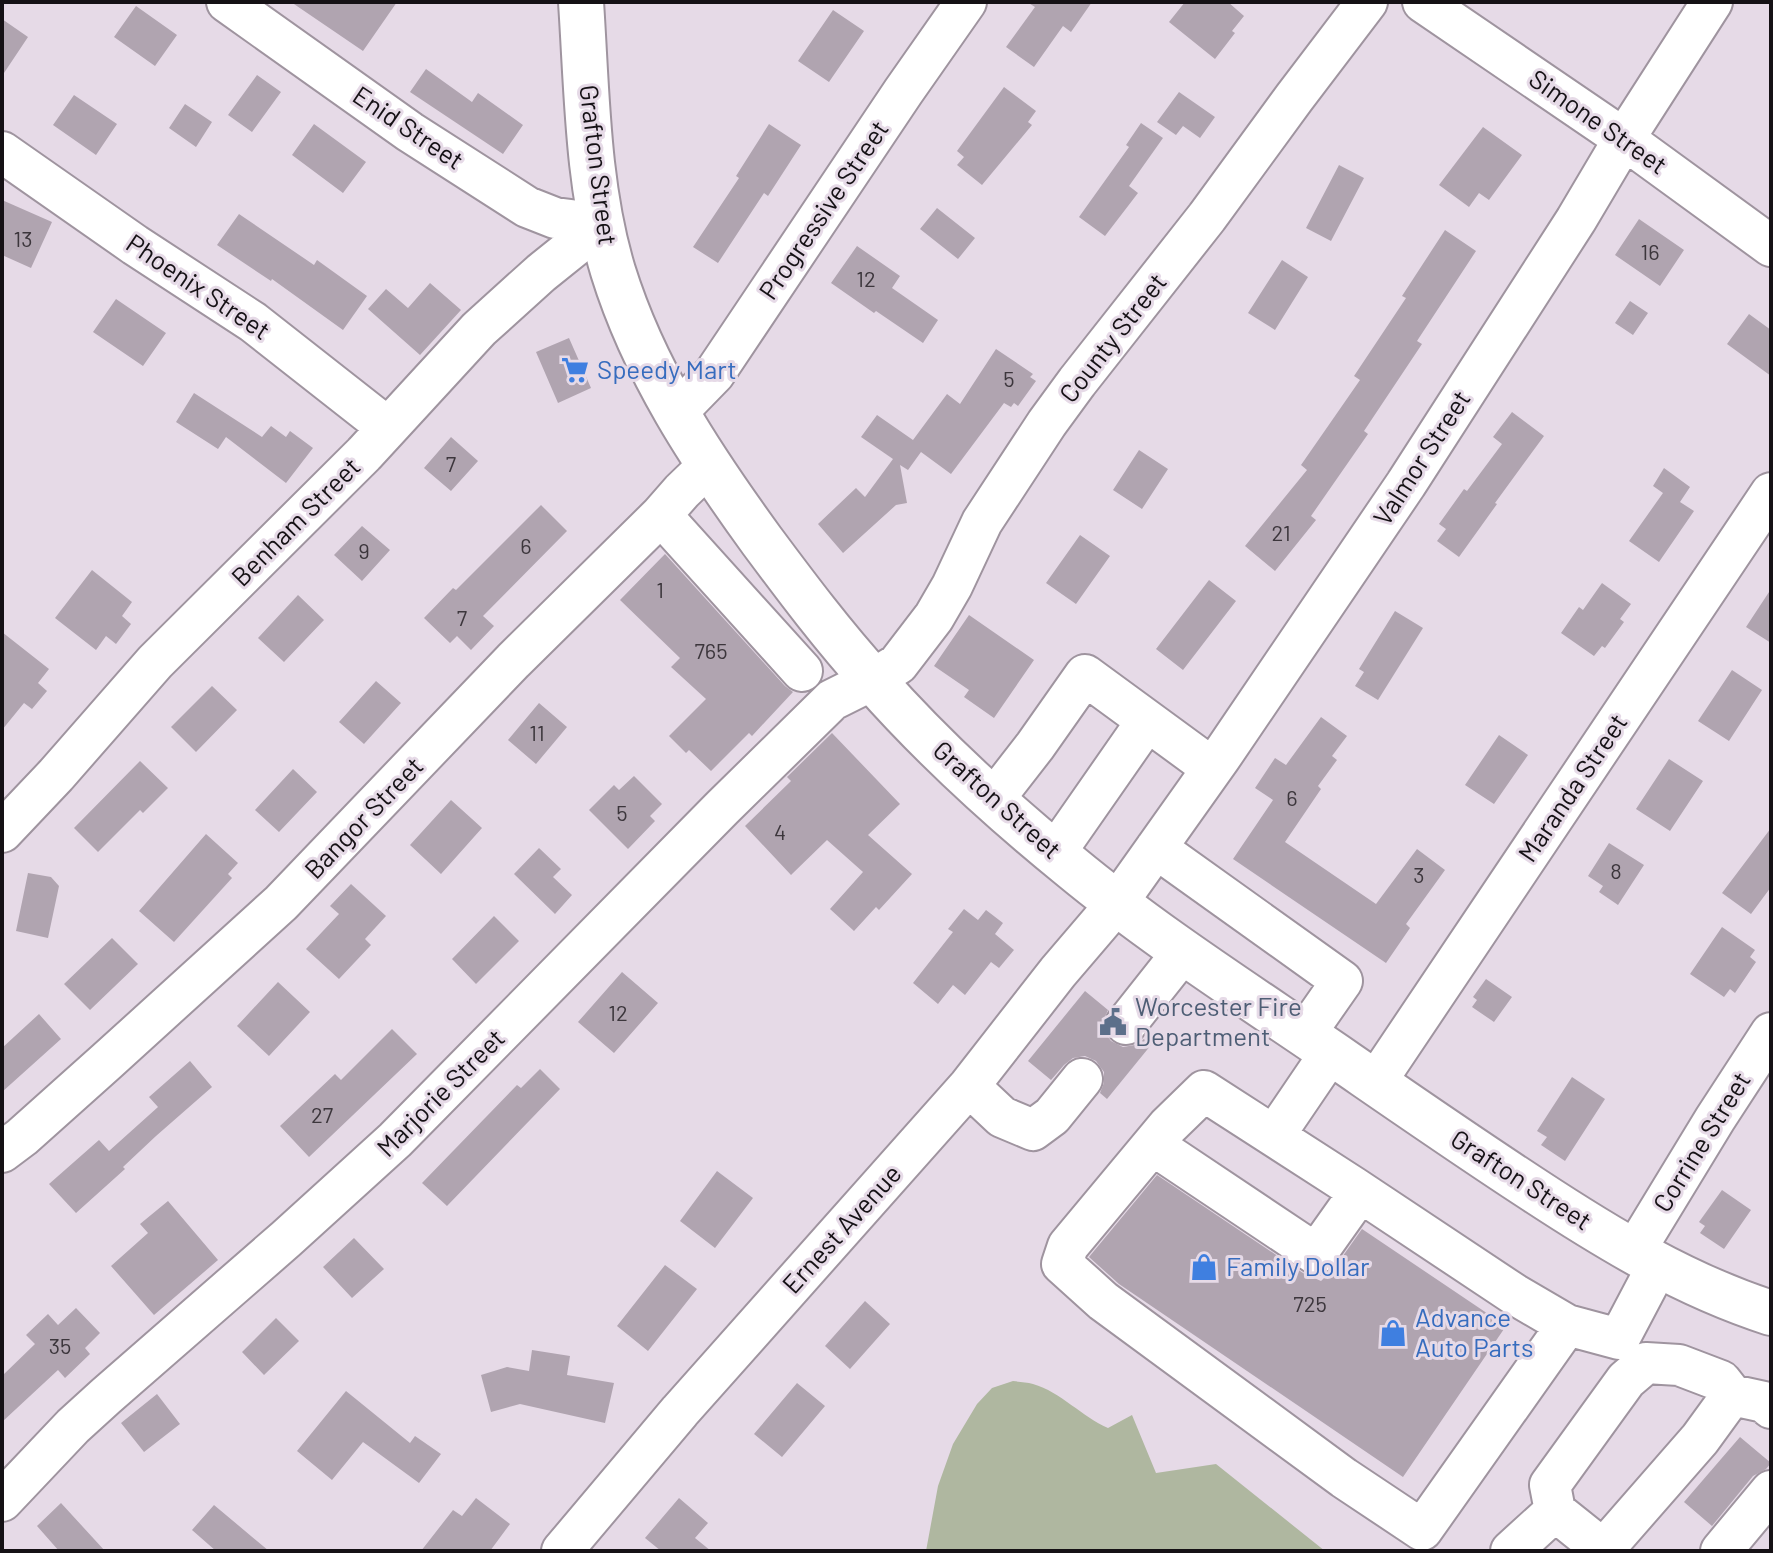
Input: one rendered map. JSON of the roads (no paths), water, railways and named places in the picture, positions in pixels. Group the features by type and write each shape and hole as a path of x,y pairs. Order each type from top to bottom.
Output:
{"highway":[{"name":"Grafton Street","path":"581,2 591,137 602,224 627,313 645,355 709,465 807,601 872,680 993,800 1117,903 1183,952 1565,1210 1646,1258 1713,1291 1771,1313"}],"street":[{"name":"Enid Street","path":"227,2 410,132 527,207 555,218 602,224"},
{"name":"Progressive Street","path":"676,413 714,374 966,2"},
{"name":"County Street","path":"872,680 898,664 917,641 952,586 982,522 1047,423 1207,217 1367,2"},
{"name":"Simone Street","path":"1423,2 1624,139 1771,246"},
{"name":"Valmor Street","path":"1117,903 1406,484 1569,232 1712,2"},
{"name":"Phoenix Street","path":"2,152 123,237 253,322 388,428"},
{"name":"Benham Street","path":"2,832 155,662 317,502 479,329 602,224"},
{"name":"Bangor Street","path":"2,1152 281,903 533,641 709,465"},
{"name":"Maranda Street","path":"1375,1083 1771,493"},
{"path":"661,515 802,671"},
{"path":"993,800 1085,675 1212,768"},
{"name":"Marjorie Street","path":"2,1501 73,1426 395,1140 832,700 872,680"},
{"path":"1055,853 1147,721"},
{"path":"1156,848 1342,981 1318,1043 1274,1136"},
{"name":"Ernest Avenue","path":"562,1551 680,1411 969,1086 1058,972 1117,903"},
{"path":"1126,1024 1183,952"},
{"name":"Corrine Street","path":"1555,1511 1550,1485 1626,1380 1646,1258 1715,1119 1771,1033"},
{"path":"969,1086 1002,1117 1033,1130 1052,1116 1082,1079"},
{"path":"1567,1325 1436,1541 1319,1460 1103,1301 1062,1264 1068,1246 1168,1126 1204,1091 1514,1294 1567,1325 1646,1363 1679,1365 1721,1381 1729,1400 1732,1423 1649,1520 1642,1535 1644,1551"},
{"path":"1153,1145 1316,1254 1360,1192"},
{"path":"1729,1400 1764,1402 1771,1408"},
{"path":"1511,1551 1555,1511 1604,1550 1700,1439 1729,1400"},
{"path":"1721,1551 1771,1491"},
{"path":"1740,1551 1771,1513"}],"place":[{"name":"Speedy Mart","path":"575,370"},
{"name":"Worcester Fire Department","path":"1113,1022"},
{"name":"Family Dollar","path":"1204,1267"},
{"name":"Advance Auto Parts","path":"1393,1333"}]}
